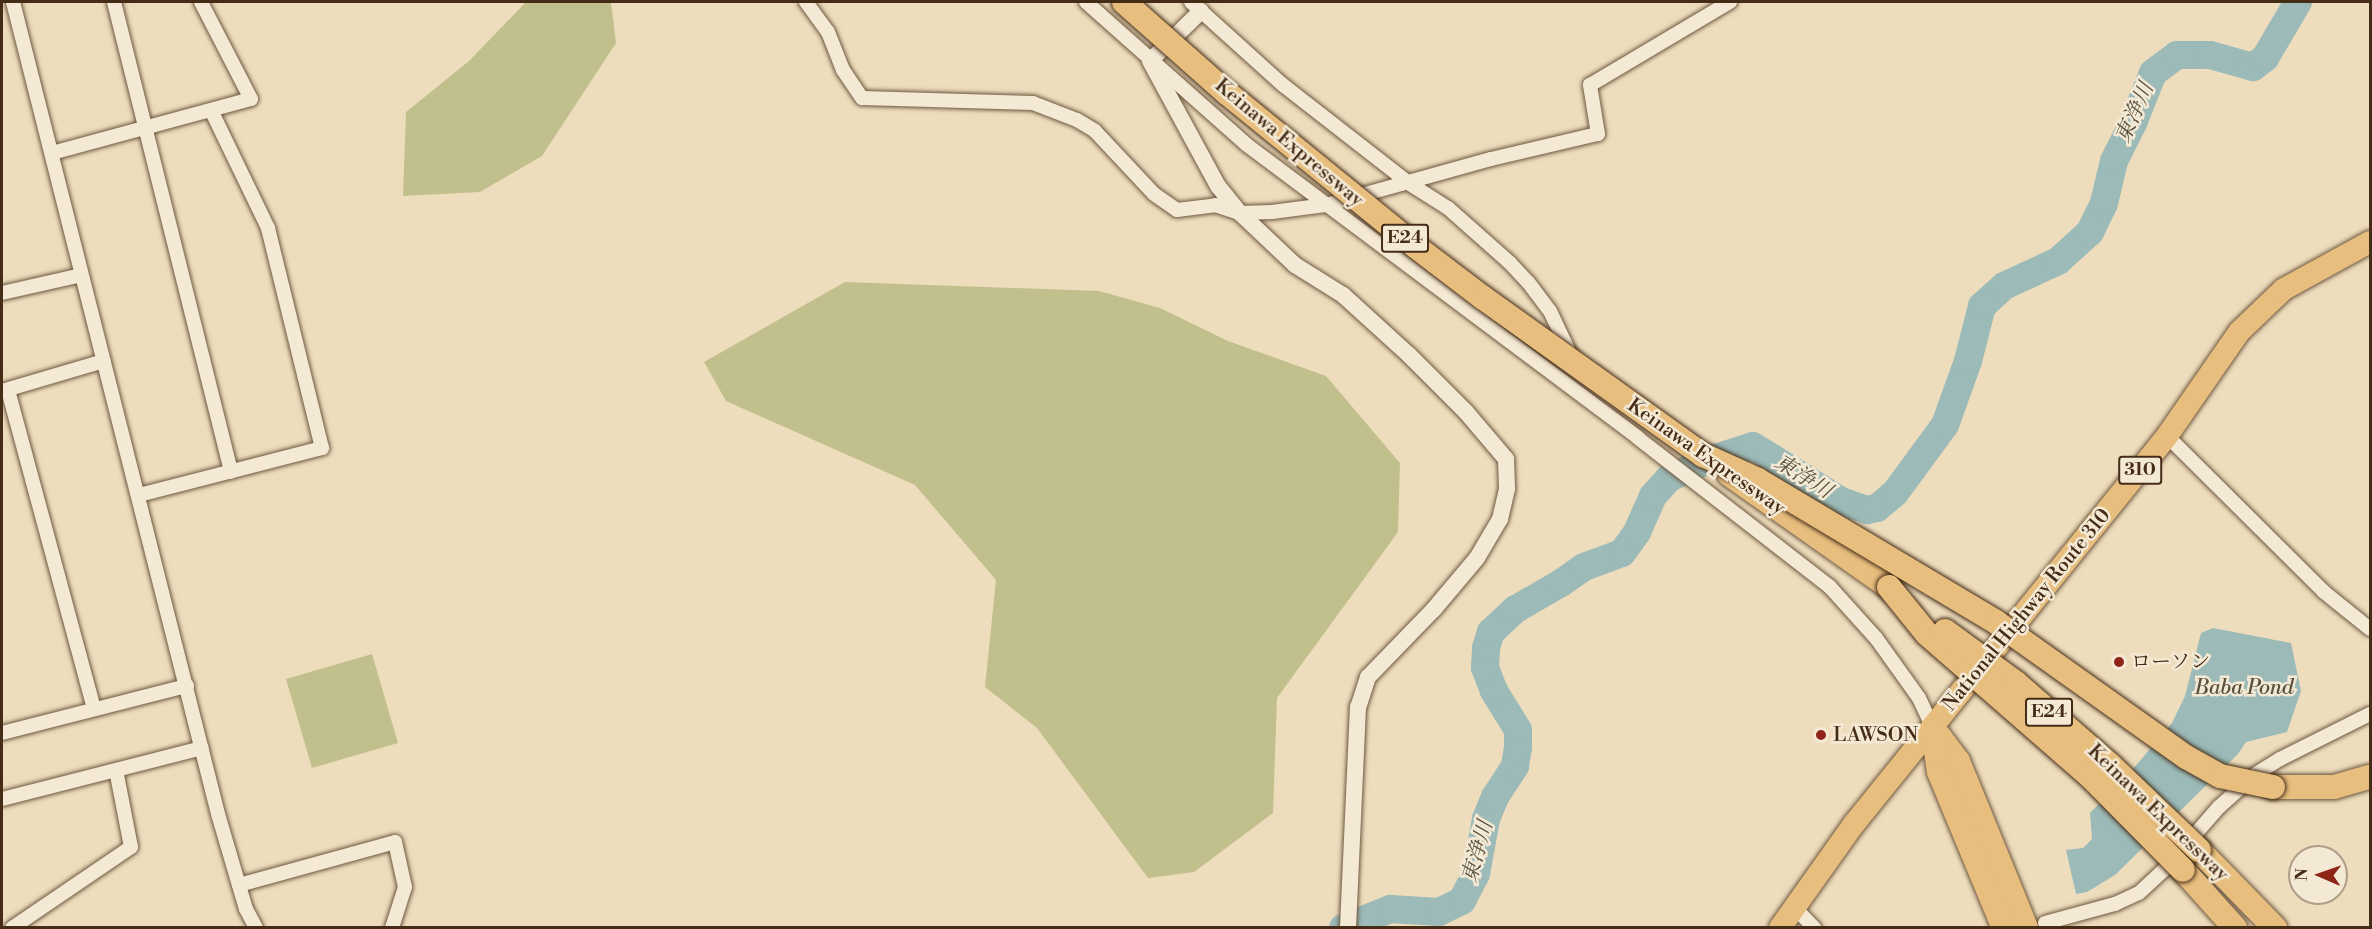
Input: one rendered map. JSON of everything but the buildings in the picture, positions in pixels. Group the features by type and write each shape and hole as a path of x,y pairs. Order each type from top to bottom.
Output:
{"highway":[{"name":"Keinawa Expressway","path":"1124,2 1227,93 1414,246 1702,455 1889,587 2016,683 2110,765 2275,927"},
{"name":"National Highway Route 310","path":"1780,927 1854,824 2167,436 2246,324 2284,289 2370,242"},
{"path":"1702,455 1758,480 1996,622 2186,757 2220,776 2256,786 2273,787 2334,787 2370,777"},
{"path":"1889,587 1927,634 2092,778 2184,870 2235,927"},
{"path":"1933,728 1958,761 2035,925"},
{"path":"1933,728 1939,772 2004,927"}],"street":[{"path":"13,2 202,748 246,909 255,927"},
{"path":"114,2 231,472"},
{"path":"52,153 212,112 251,99 201,2"},
{"path":"806,2 828,32 843,70 862,98 1033,103 1077,120 1095,131 1154,194 1177,210 1215,205 1240,213 1272,212 1326,205 1410,184 1491,159 1598,134 1590,85 1730,2"},
{"path":"1086,2 1247,145 1638,438 1829,586 1876,638 1919,698 1933,728"},
{"path":"1150,61 1196,6 1283,85 1410,184 1448,208 1528,282 1550,311 1565,340 1575,367 1581,395"},
{"path":"1150,61 1218,186 1240,213 1295,265 1343,296 1409,355 1466,412 1506,459 1507,489 1500,519 1477,558 1434,609 1368,677 1361,697 1354,734 1348,927"},
{"path":"139,495 322,448 268,228 212,112"},
{"path":"2,293 81,275"},
{"path":"94,709 5,391 104,361"},
{"path":"2167,436 2325,592 2370,629"},
{"path":"2,733 186,686"},
{"path":"2035,925 2115,904 2139,893 2164,870 2219,807 2256,774 2280,759 2370,714"},
{"path":"2,799 202,748"},
{"path":"12,927 131,848 116,770"},
{"path":"239,885 395,842 405,887 392,927"},
{"path":"1795,908 1814,927"}],"shaded area":[{"path":"526,2 611,2 616,43 542,156 480,192 403,196 406,112 469,61"},
{"path":"845,282 1099,291 1160,308 1228,341 1326,376 1400,463 1398,532 1277,698 1273,813 1194,872 1148,878 1037,728 985,687 996,580 915,485 726,401 704,362"},
{"path":"372,654 398,743 312,768 286,679"}],"water":[{"name":"Baba Pond","path":"2213,628 2291,643 2301,691 2287,732 2246,742 2238,754 2115,875 2087,892 2076,894 2066,850 2083,848 2092,839 2090,813 2133,769 2172,723 2185,696 2201,633"}],"waterway":[{"name":"東浄川","path":"1343,928 1390,909 1439,912 1462,901 1476,874 1486,819 1495,797 1515,766 1518,747 1518,730 1494,691 1485,668 1486,648 1491,632 1516,609 1584,567 1622,553 1637,532 1653,496 1669,478 1706,461 1753,446 1841,501 1867,510 1877,508 1895,493 1945,425 1968,361 1982,306 2004,286 2058,261 2090,232 2104,203 2114,161 2133,123 2153,73 2177,55 2210,55 2253,67 2265,58 2298,2"}],"place":[{"name":"ローソン","path":"2119,662"},
{"name":"LAWSON","path":"1821,735"}]}
